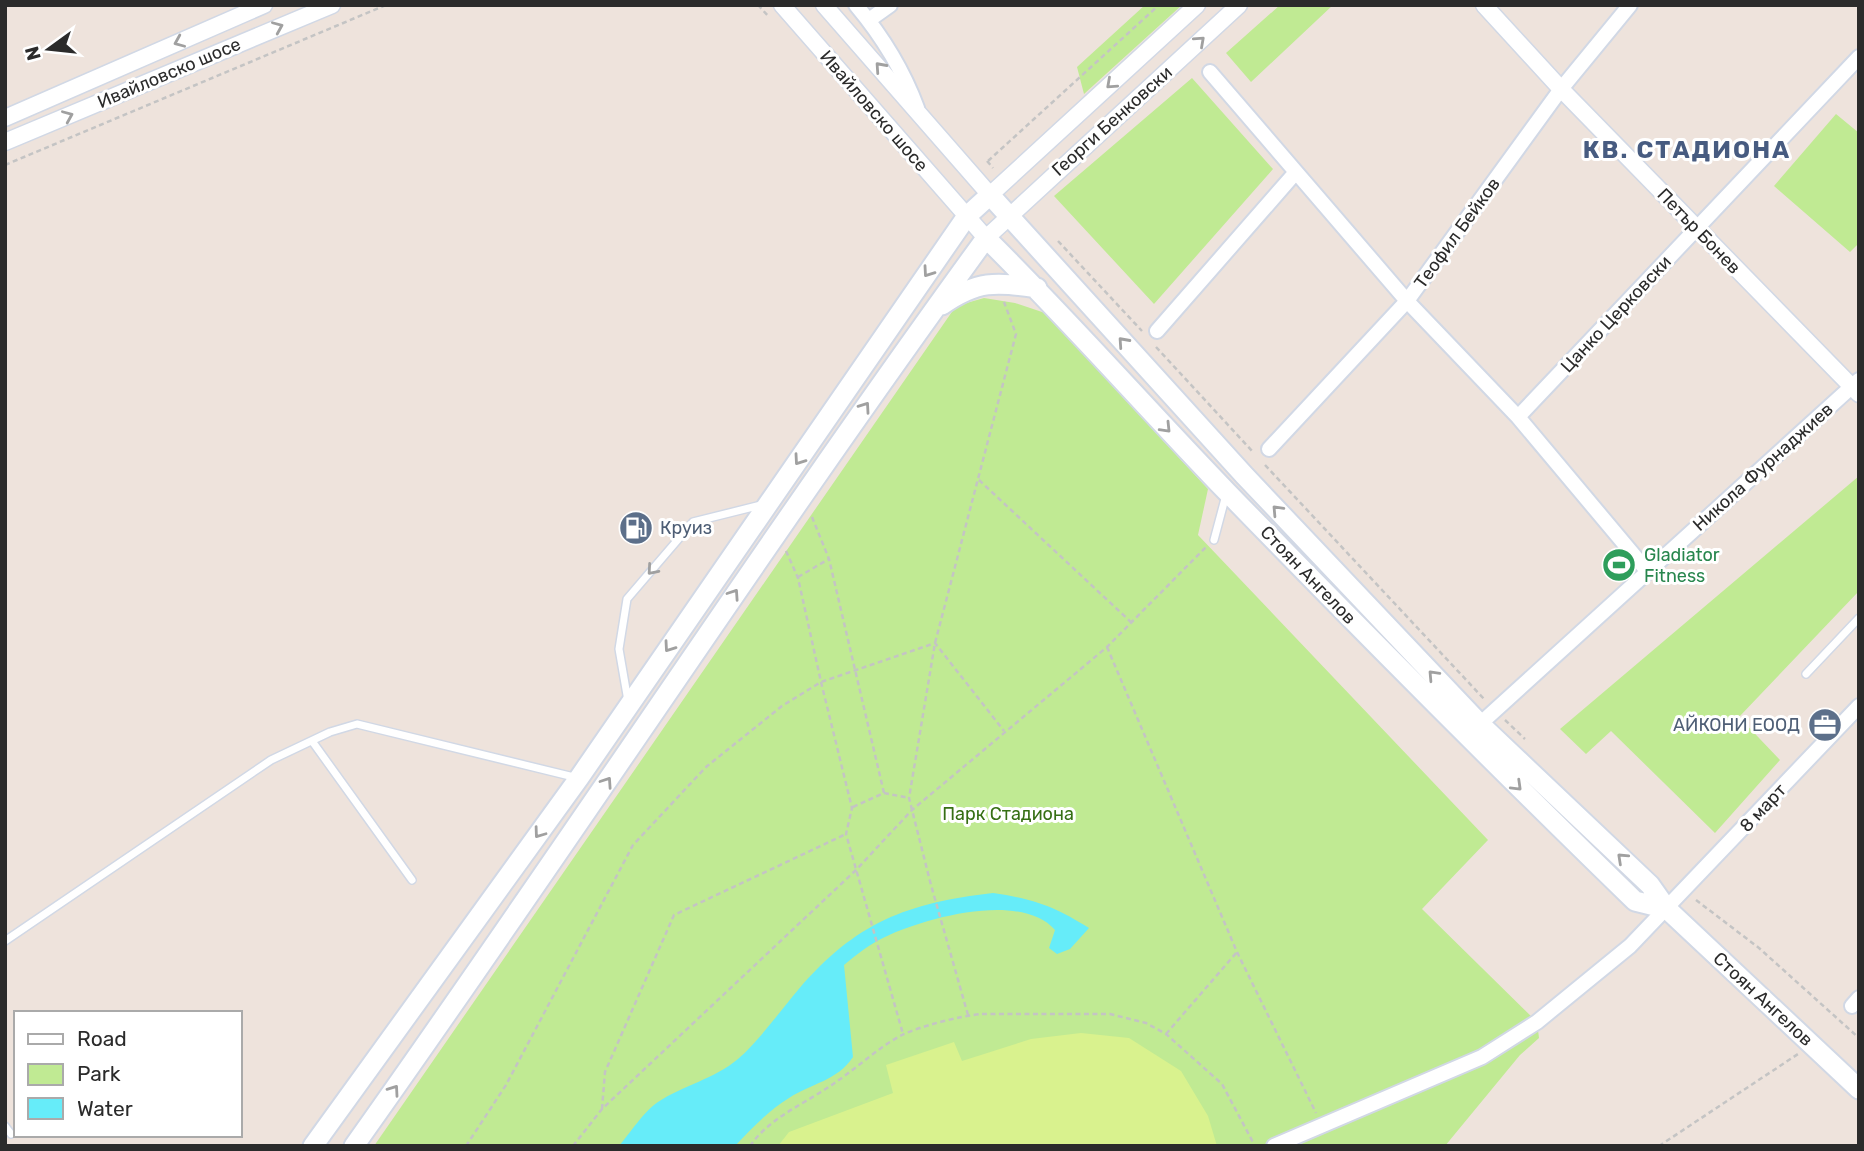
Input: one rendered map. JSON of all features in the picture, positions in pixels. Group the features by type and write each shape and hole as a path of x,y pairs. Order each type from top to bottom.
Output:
{"main road":[{"name":"Георги Бенковски","path":"313,1146 579,778 967,216 990,195"},
{"name":"Стоян Ангелов","path":"990,195 1244,475 1480,724 1650,885 1667,909 1859,1089"},
{"name":"Стоян Ангелов","path":"986,238 1468,738 1635,901 1667,909"},
{"path":"354,1146 497,945 777,531 986,238"},
{"path":"933,312 956,295 979,285 1037,288"}],"street":[{"name":"Ивайловско шосе","path":"5,118 264,5"},
{"name":"Ивайловско шосе","path":"5,142 306,10 332,5"},
{"name":"Ивайловско шосе","path":"782,5 967,216"},
{"name":"Ивайловско шосе","path":"824,5 917,108 990,195"},
{"path":"856,5 869,20 906,78 917,108"},
{"path":"869,20 890,5"},
{"name":"Георги Бенковски","path":"990,195 1197,5"},
{"name":"Георги Бенковски","path":"986,238 1239,5"},
{"name":"Петър Бонев","path":"1485,5 1561,89 1696,229 1856,387"},
{"name":"Теофил Бейков","path":"1269,449 1408,301 1561,89 1630,5"},
{"name":"Цанко Церковски","path":"1518,417 1859,57"},
{"path":"1210,72 1408,301 1518,417 1648,572"},
{"path":"1157,331 1296,172"},
{"name":"Стоян Ангелов","path":"967,216 986,238"},
{"name":"Никола Фурнаджиев","path":"1480,724 1856,387"},
{"name":"8 март","path":"1274,1146 1482,1056 1537,1022 1630,946 1859,706"}],"lane":[{"path":"1214,540 1227,491"},
{"path":"629,706 620,649 627,599 693,522 769,503"},
{"path":"1806,674 1859,618"},
{"path":"5,942 271,760 357,724 579,778"},
{"path":"312,741 412,880"},
{"path":"5,1126 11,1134"}],"path":[{"path":"5,165 386,5"},
{"path":"973,174 1159,5"},
{"path":"1058,240 1495,711 1525,739"},
{"path":"968,1015 909,798 935,643 1016,334 997,284"},
{"path":"979,479 1133,624"},
{"path":"803,494 829,559 884,793"},
{"path":"777,531 798,578 852,808 846,834 903,1034"},
{"path":"573,1146 602,1108 856,870 912,810 1133,624 1214,540"},
{"path":"798,578 829,559"},
{"path":"466,1146 506,1085 633,845 706,766 782,706 821,682 935,643"},
{"path":"935,643 1004,731"},
{"path":"1107,647 1237,952 1322,1125"},
{"path":"852,808 884,793 909,798"},
{"path":"602,1108 605,1072 674,915 846,834"},
{"path":"1684,891 1759,948 1859,1038"},
{"path":"1166,1034 1237,952"},
{"path":"750,1146 760,1132 794,1107 833,1085 903,1034 968,1015 1110,1014 1146,1023 1166,1034 1222,1084 1255,1146"},
{"path":"1659,1146 1812,1045"}],"green space":[{"path":"1145,5 1182,5 1084,94 1077,67"},
{"path":"1280,5 1333,5 1251,82 1226,53"},
{"path":"1192,78 1273,169 1154,304 1054,196"},
{"path":"1836,114 1859,133 1859,243 1850,252 1774,186"},
{"name":"Парк Стадиона","path":"984,298 1015,303 1045,313 1208,489 1198,535 1488,840 1422,909 1537,1022 1539,1038 1520,1055 1445,1146 374,1146 956,306"},
{"path":"1859,476 1859,591 1739,717 1780,760 1715,833 1611,731 1586,754 1560,729"},
{"path":"1081,1033 1129,1038 1181,1071 1208,1116 1217,1146 778,1146 789,1132 893,1093 886,1065 954,1042 962,1061 1031,1039"}],"water":[{"path":"993,893 1043,904 1089,928 1070,949 1057,954 1049,948 1055,930 1040,918 1020,912 997,910 947,916 885,937 844,965 853,1057 847,1065 824,1081 781,1103 735,1146 619,1146 658,1102 719,1072 738,1059 820,967 863,932 909,910 962,897"}],"place":[{"name":"Круиз","path":"636,528"},
{"name":"Gladiator Fitness","path":"1619,565"},
{"name":"АЙКОНИ ЕООД","path":"1825,725"}],"district":[{"name":"КВ. СТАДИОНА","path":"1687,150"}]}
